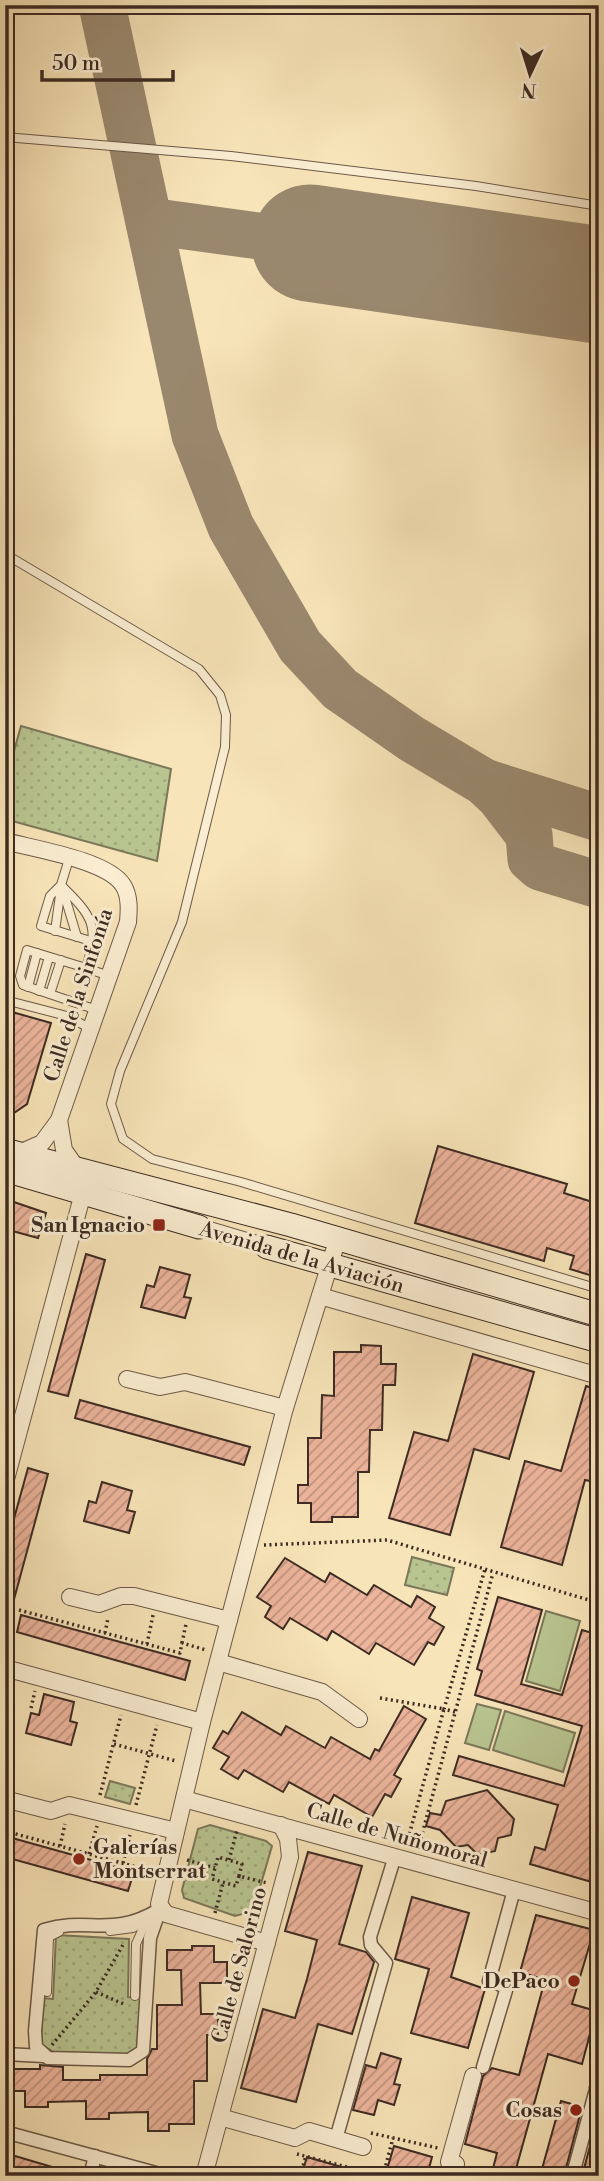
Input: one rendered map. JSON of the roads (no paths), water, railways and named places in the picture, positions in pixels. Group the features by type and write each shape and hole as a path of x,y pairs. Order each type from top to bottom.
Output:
{"main road":[{"name":"Avenida de la Aviación","path":"9,1158 199,1227"},
{"name":"Avenida de la Aviación","path":"81,1182 338,1238 599,1315"},
{"name":"Avenida de la Aviación","path":"267,1247 599,1341"}],"street":[{"name":"Calle de la Sinfonía","path":"5,841 112,874 124,886 129,904 128,922 59,1120 42,1143 9,1158"},
{"path":"5,1483 81,1182 64,1150 59,1120"},
{"name":"Avenida de la Aviación","path":"199,1227 267,1247"},
{"path":"5,2054 67,2059 137,2057 145,2045 150,1938 154,1914 184,1799 215,1657 229,1620 285,1408 338,1238"},
{"path":"320,1296 599,1376"},
{"path":"127,1379 160,1387 185,1382 285,1408"},
{"path":"71,1597 99,1604 121,1596 134,1596 229,1620"},
{"path":"215,1657 322,1692 359,1719"},
{"path":"5,1668 202,1722"},
{"name":"Calle de Nuñomoral","path":"184,1799 281,1825 400,1852 514,1890 599,1913"},
{"path":"12,1801 51,1811 69,1805 176,1831"},
{"name":"Calle de Salorino","path":"204,2176 290,1857 288,1839 281,1825"},
{"path":"336,2139 386,1963 371,1945 370,1937 400,1852"},
{"path":"452,2176 456,2164 449,2162 507,1987 489,1981 514,1890"},
{"path":"43,2056 36,2047 35,2031 44,1930 122,1927 154,1914 166,1914 267,1943"},
{"path":"573,2174 597,2090"},
{"path":"220,2117 295,2138 309,2131 363,2147"},
{"path":"5,2132 167,2176"},
{"path":"90,2176 96,2155"}],"lane":[{"path":"5,137 244,158 476,186 599,206"},
{"path":"5,554 199,669 220,695 226,715 225,747 182,922 120,1071 111,1104 124,1139 152,1159 599,1289"},
{"path":"55,930 61,885 69,859"},
{"path":"61,885 50,896 41,926 94,942"},
{"path":"61,885 77,937"},
{"path":"61,885 82,906 93,927 94,942 86,968"},
{"path":"97,1010 23,985 20,976 27,950 109,976"},
{"path":"39,991 49,957"},
{"path":"50,994 61,960"},
{"path":"5,1000 67,1016 91,1028"},
{"path":"47,1992 51,1934 133,1928 154,1914"},
{"path":"135,1996 135,1944 154,1914"}],"place":[{"name":"San Ignacio","path":"159,1225"},
{"name":"Galerías Montserrat","path":"79,1859"},
{"name":"DePaco","path":"574,1981"},
{"name":"Cosas","path":"576,2110"}]}
